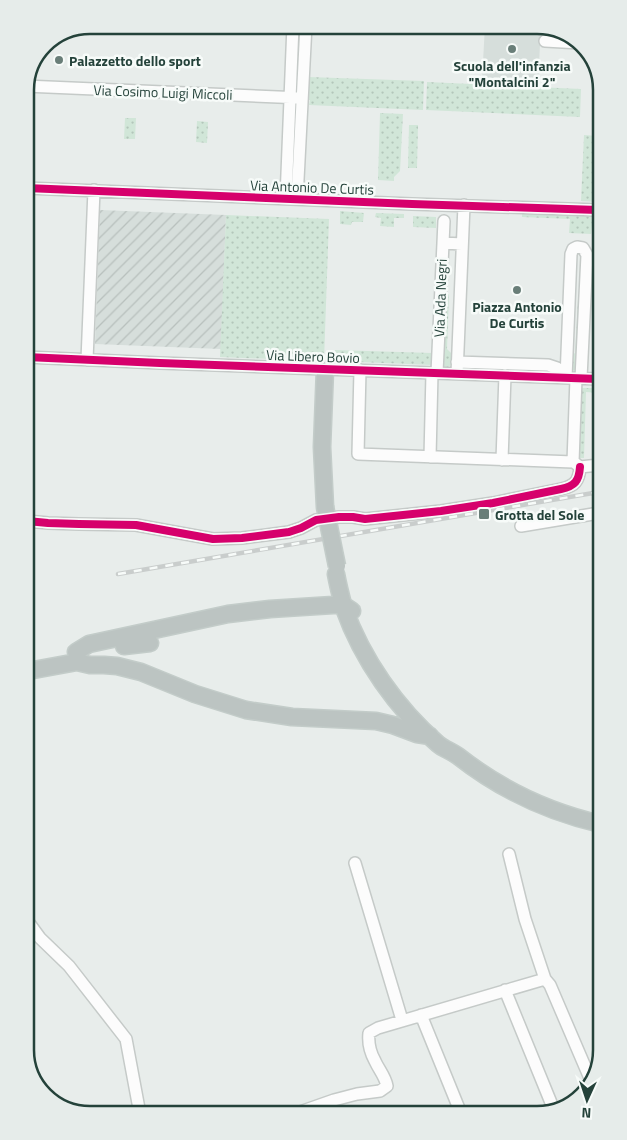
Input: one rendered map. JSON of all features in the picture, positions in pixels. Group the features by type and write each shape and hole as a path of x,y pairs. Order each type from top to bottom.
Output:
{"highway":[{"path":"322,606 333,594 336,570 326,507 322,447 325,369"},
{"path":"336,570 342,573 350,609 370,644 378,668 417,725 441,746 452,751 486,777 522,797 569,816 593,822"},
{"path":"76,657 89,644 228,614 254,610 322,606 350,609"},
{"path":"34,668 76,657 150,643"},
{"path":"34,660 76,657 90,665 104,665 136,670 195,694 246,710 292,716 376,721 417,734 430,736"},
{"path":"376,721 387,718 390,715 396,706 397,694"},
{"path":"397,694 446,742 452,751"}],"street":[{"path":"292,198 296,98 293,34"},
{"path":"296,98 305,34"},
{"path":"545,41 566,42"},
{"name":"Via Cosimo Luigi Miccoli","path":"34,86 296,98"},
{"name":"Via Antonio De Curtis","path":"34,188 593,210"},
{"path":"87,360 94,190"},
{"name":"Via Ada Negri","path":"457,368 464,206"},
{"path":"443,243 444,221"},
{"name":"Via Ada Negri","path":"430,457 443,243 462,244"},
{"path":"34,522 136,525 213,539 242,538 290,532 316,520 339,517 366,519 440,511 493,503 571,487 580,475 577,465 569,295 571,254 573,249 579,247 583,248 587,255 585,296 574,378"},
{"path":"441,290 461,291"},
{"path":"569,295 585,296"},
{"name":"Via Libero Bovio","path":"34,357 435,373 457,368 505,375 593,379"},
{"path":"457,368 548,365 558,368 574,378"},
{"path":"360,370 358,454 593,465"},
{"path":"502,460 505,375"},
{"path":"521,526 593,514"},
{"path":"509,854 525,919 545,979 550,985 588,1073"},
{"path":"355,862 402,1020"},
{"path":"35,939 69,966 126,1039 139,1106"},
{"path":"317,1106 357,1094 380,1092 387,1086 386,1079 374,1060 368,1042 369,1033 402,1020 545,979"},
{"path":"505,990 552,1104"},
{"path":"421,1015 458,1106"}],"shaded area":[{"path":"485,34 541,34 538,84 482,81"},
{"path":"100,210 226,215 221,349 95,344"}],"green space":[{"path":"308,77 424,81 423,110 309,105 310,100 307,100"},
{"path":"427,82 581,89 580,117 426,110"},
{"path":"380,113 403,114 400,171 394,177 394,181 378,180"},
{"path":"125,118 136,118 135,139 124,139"},
{"path":"197,121 208,122 207,143 196,142"},
{"path":"409,125 418,125 417,168 408,168"},
{"path":"584,135 593,136 593,202 581,201"},
{"path":"340,211 364,213 363,222 352,222 351,225 340,224"},
{"path":"522,212 592,216 591,234 569,233 570,219 522,217"},
{"path":"376,213 404,214 404,218 394,218 394,227 380,226 381,218 375,217"},
{"path":"226,215 329,219 324,361 220,357"},
{"path":"413,216 436,217 436,228 413,227"},
{"path":"445,294 449,294 447,349 451,353 451,365 448,367 443,365"},
{"path":"578,300 581,300 576,370 571,371 569,357 575,353"},
{"path":"335,350 432,353 432,365 334,361"},
{"path":"582,388 593,388 593,393 586,392 584,458 579,458"}],"railway":[{"path":"118,574 593,493"}],"cycle path":[{"path":"34,188 593,210"},
{"path":"34,357 593,379"},
{"path":"34,522 136,525 213,539 242,538 289,532 316,520 339,517 365,519 441,511 493,503 561,489 575,482 579,476 580,467"}],"place":[{"name":"Scuola dell'infanzia \"Montalcini 2\"","path":"512,49"},
{"name":"Palazzetto dello sport","path":"59,60"},
{"name":"Piazza Antonio De Curtis","path":"517,290"},
{"name":"Grotta del Sole","path":"484,514"}]}
